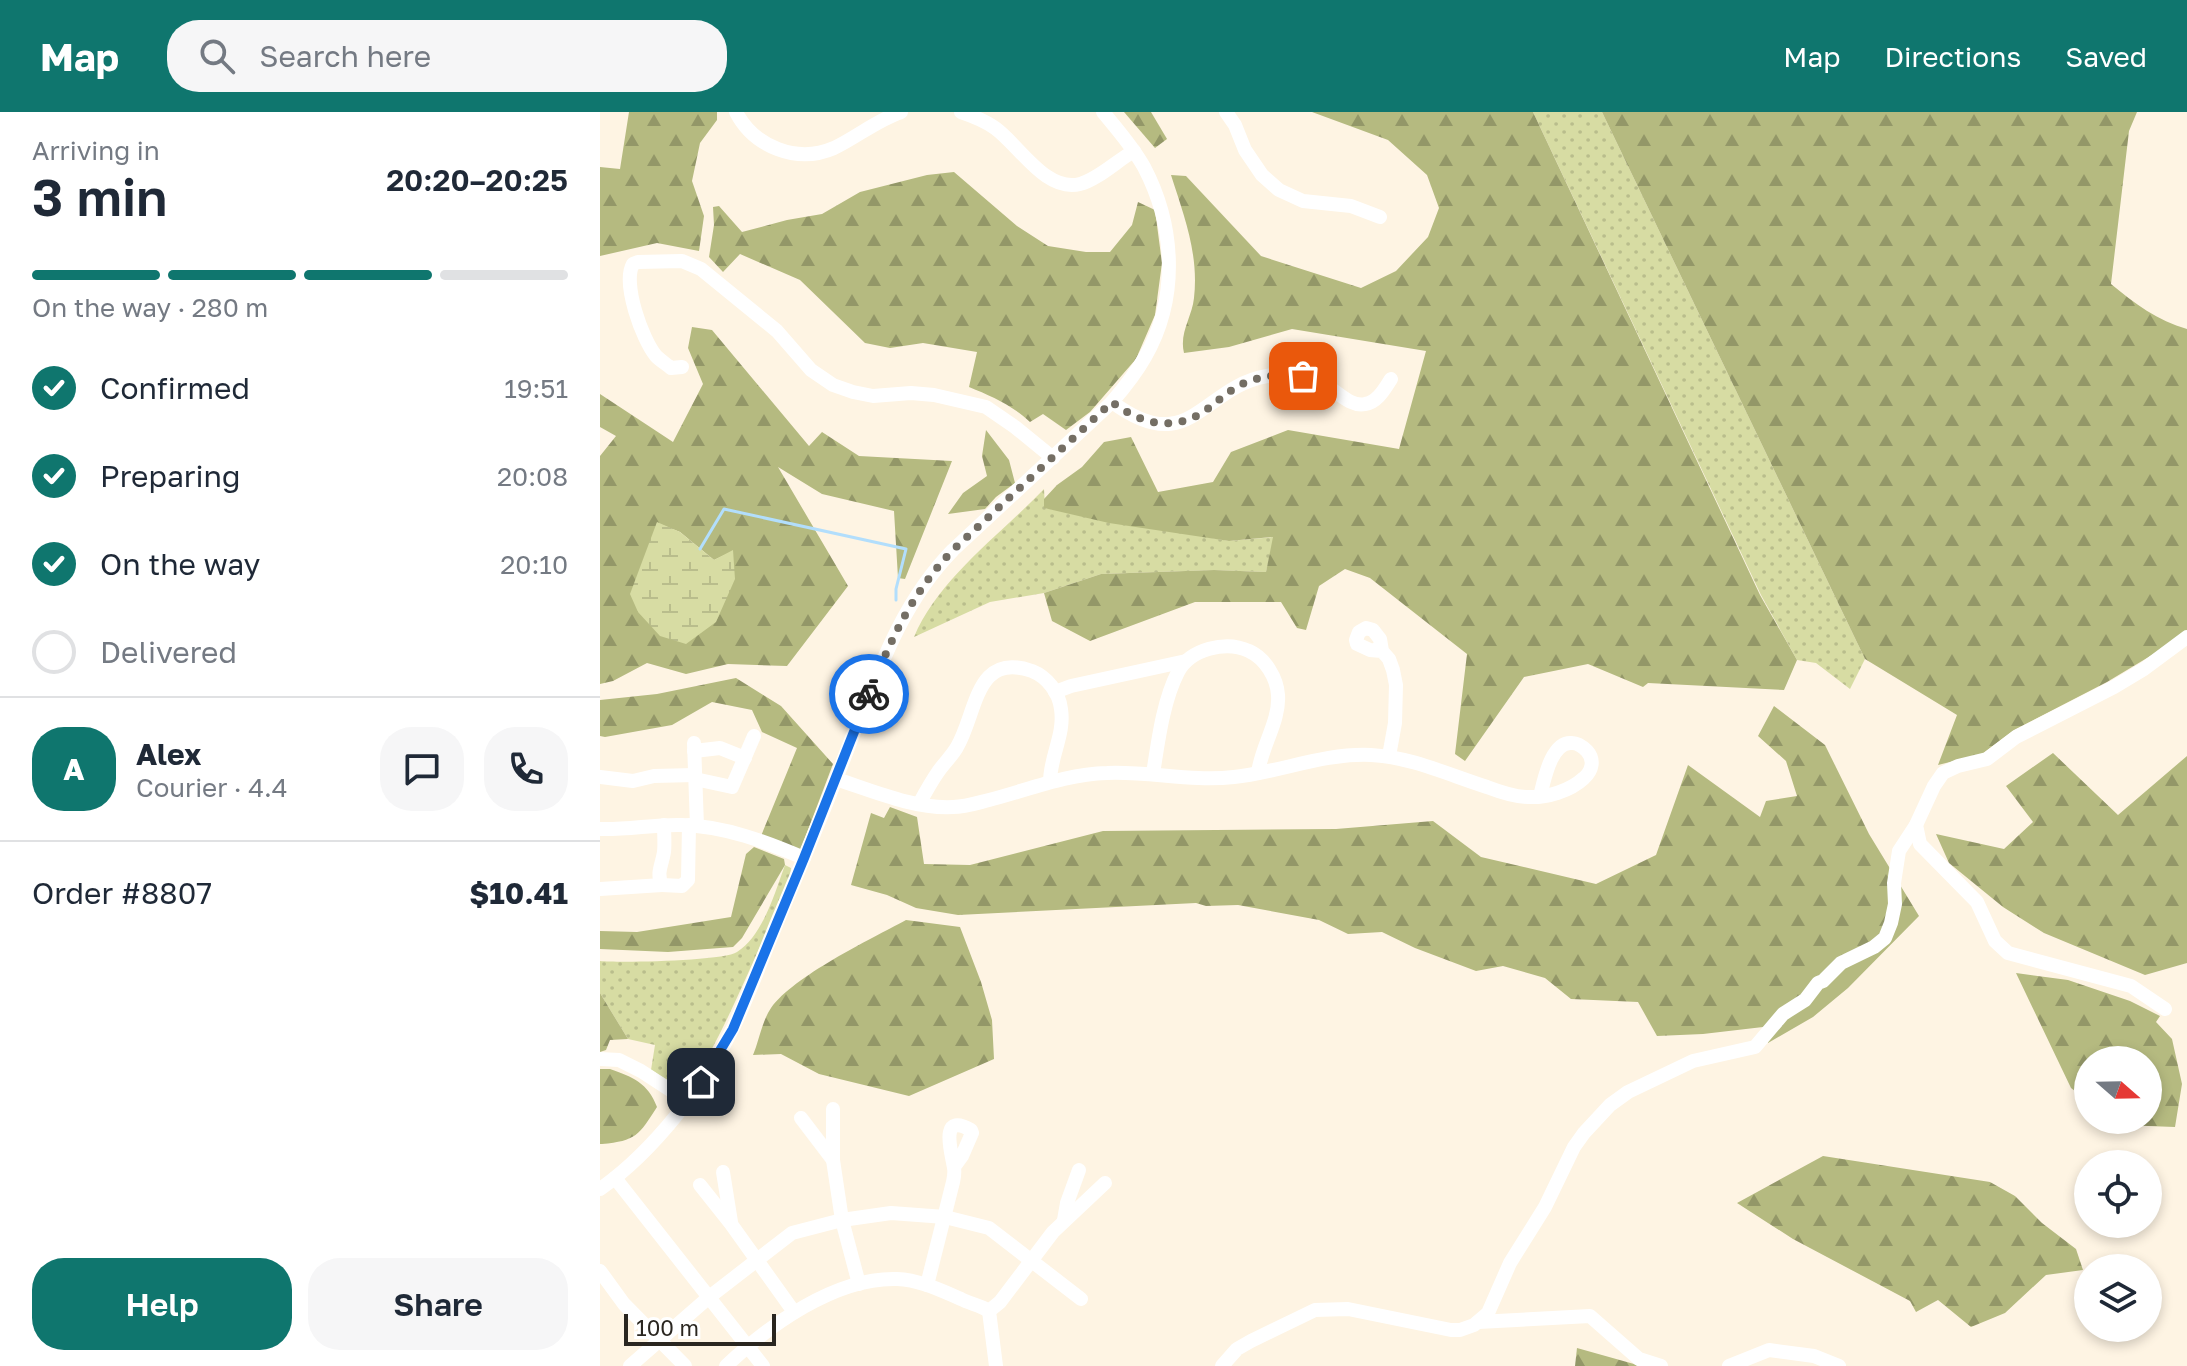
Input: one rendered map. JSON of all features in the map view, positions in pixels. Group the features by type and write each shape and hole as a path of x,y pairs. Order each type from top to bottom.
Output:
{"street":[{"path":"736,112 746,128 769,146 804,154 832,148 901,112"},
{"path":"961,112 978,117 995,128 1047,177 1062,184 1089,181 1134,151"},
{"path":"600,1189 657,1137 687,1101 733,1029 887,649 910,604 953,550 1112,402 1146,355 1158,328 1169,284 1166,230 1153,186 1134,151 1103,112"},
{"path":"1226,112 1245,150 1262,175 1279,190 1303,201 1351,206 1380,217"},
{"path":"682,367 671,368 654,353 639,322 629,272 633,264 682,261 701,269 777,331 811,370 833,385 873,396 934,395 986,407 1053,458"},
{"path":"1112,402 1142,420 1168,424 1198,414 1246,382 1267,376 1303,376 1356,404 1374,401 1391,379"},
{"path":"1222,1366 1237,1349 1315,1310 1348,1309 1451,1330 1468,1328 1478,1322 1488,1313 1510,1263 1545,1207 1574,1147 1603,1112 1628,1092 1693,1061 1755,1047 1783,1014 1805,1000 1818,983 1841,963 1885,938 1895,904 1894,883 1899,851 1943,773 1987,759 2016,737 2114,687 2185,644"},
{"path":"1153,774 1161,721 1178,672 1195,654 1233,647 1261,658 1276,686 1278,704 1261,753 1258,773"},
{"path":"1382,651 1389,659 1396,685 1395,723 1389,756"},
{"path":"1055,692 1186,661"},
{"path":"919,804 933,779 955,752 981,687 992,673 1009,667 1038,674 1055,692 1061,709 1062,728 1052,761 1050,782"},
{"path":"600,777 633,781 654,776 695,777 732,787 754,736"},
{"path":"600,889 682,886 688,880 693,825 694,747 720,748 745,758"},
{"path":"836,779 919,804 956,808 1050,782 1106,773 1153,774 1184,779 1235,777 1326,756 1368,755 1389,756 1427,766 1505,793 1531,798 1540,796"},
{"path":"662,885 659,871 664,852 664,825"},
{"path":"600,829 693,825 725,830 804,858"},
{"path":"1916,825 1920,844 1977,902 1995,941 2008,953 2131,986 2165,1009"},
{"path":"600,1059 619,1060 687,1101"},
{"path":"833,1109 833,1160 842,1220 859,1284"},
{"path":"801,1118 833,1160"},
{"path":"927,1285 954,1167"},
{"path":"1064,1220 1079,1170"},
{"path":"723,1172 731,1224"},
{"path":"615,1178 763,1366"},
{"path":"989,1311 997,1306 1064,1220 1105,1183"},
{"path":"700,1185 794,1312"},
{"path":"630,1366 708,1298 792,1233 842,1220 891,1213 945,1217 989,1228 1081,1299"},
{"path":"600,1271 624,1304 685,1366"},
{"path":"726,1366 746,1347 794,1312 859,1284 893,1279 927,1285 989,1311"},
{"path":"600,1293 624,1304"},
{"path":"989,1311 996,1366"},
{"path":"1478,1322 1590,1316 1639,1359 1661,1366"},
{"path":"1729,1366 1769,1350 1814,1356 1839,1366"}],"green space":[{"path":"629,112 717,112 717,120 700,143 692,181 704,216 699,251 657,243 600,256 600,167 620,169"},
{"path":"1124,112 1151,112 1167,139 1155,148"},
{"path":"1312,112 1533,112 1760,595 1797,660 1784,690 1648,683 1643,687 1588,664 1524,677 1465,761 1455,754 1467,654 1370,578 1345,569 1319,586 1306,630 1297,628 1281,602 1195,602 1090,641 1052,621 1044,593 1101,574 1214,570 1266,572 1273,537 1229,541 1109,523 1044,508 1044,499 1082,467 1104,442 1131,437 1158,492 1213,482 1231,452 1288,430 1399,449 1426,351 1292,329 1229,347 1184,353 1184,332 1194,298 1194,266 1189,235 1171,175 1186,176 1261,256 1361,288 1396,271 1428,237 1439,208 1427,175 1388,140"},
{"path":"1533,112 1602,112 1865,659 1850,689 1816,663 1797,660 1761,595"},
{"path":"1602,112 2137,112 2129,131 2111,284 2147,311 2187,329 2187,634 2107,682 2014,730 1982,754 1938,765 1957,715 1865,659"},
{"path":"954,172 1017,226 1048,246 1110,252 1132,225 1138,202 1155,210 1162,263 1155,315 1136,359 1090,412 1066,430 1043,414 1030,422 1009,406 969,387 977,352 923,343 890,348 865,343 800,280 740,254 723,272 709,257 714,225 713,207 719,206 742,232 822,214 860,192 927,175"},
{"path":"692,327 712,330 809,446 822,432 859,456 952,461 905,579 898,578 894,511 822,494 778,467 848,586 787,666 728,664 686,674 647,663 613,681 600,684 600,456 616,436 600,427 600,394 673,442 703,384 688,348","holes":["657,523 680,532 714,560 733,551 638,612"]},
{"path":"986,430 1009,460 1015,483 985,509 948,514 963,493 987,476 982,456"},
{"path":"1044,489 1045,508 1229,541 1274,537 1266,572 1214,570 1101,574 1044,593 990,602 914,637 938,596 954,577"},
{"path":"657,522 680,532 714,560 733,550 735,579 716,622 686,644 660,636 638,612 630,594"},
{"path":"736,678 781,706 833,764 800,851 761,836 797,748 762,732 752,710 712,702 672,725 600,736 600,700 657,694"},
{"path":"1774,706 1825,745 1869,834 1919,916 1848,988 1813,1017 1768,1043 1763,1027 1657,1036 1638,1002 1571,999 1545,978 1503,966 1476,971 1382,932 1348,934 1319,920 1238,905 1206,906 1196,903 958,915 916,908 887,895 851,885 871,813 884,818 890,807 917,817 924,864 970,865 1103,831 1336,829 1433,821 1481,857 1596,884 1656,855 1688,765 1760,817 1766,801 1797,796 1786,761 1758,736"},
{"path":"2053,753 2118,815 2187,756 2187,963 2145,975 2044,933 2003,907 1949,863 1936,834 2004,849 2033,822 2006,786"},
{"path":"754,847 784,859 785,865 742,938 733,947 668,952 600,949 600,931 637,932 731,917 746,854"},
{"path":"785,865 791,868 784,895 704,1063 694,1080 688,1083 677,1084 667,1080 651,1070 655,1045 628,1039 600,993 600,961 693,959 737,952 761,925"},
{"path":"906,920 960,927 992,1020 994,1059 909,1096 819,1074 781,1054 753,1055 768,1013 782,996 814,971"},
{"path":"2016,973 2068,980 2130,1001 2160,1016 2156,1022 2172,1039 2182,1084 2175,1127 2162,1127 2162,1046 2074,1046 2074,1090"},
{"path":"600,993 628,1039 610,1040 606,1050 600,1052"},
{"path":"600,1069 610,1069 639,1082 657,1107 636,1135 622,1141 600,1144"},
{"path":"1823,1156 1990,1182 2015,1196 2042,1223 2076,1249 2078,1254 2074,1254 2074,1271 2046,1275 2005,1313 1971,1327 1938,1300 1916,1312 1910,1301 1793,1239 1737,1203"},
{"path":"1577,1348 1634,1364 1638,1366 1575,1366"}],"waterway":[{"path":"700,549 724,509 906,549 896,600"}],"way so far":[{"path":"869,694 898,625 934,571 1112,402 1142,420 1168,424 1198,414 1246,382 1267,376 1303,376"}],"route":[{"path":"701,1082 733,1029 869,694"}]}
